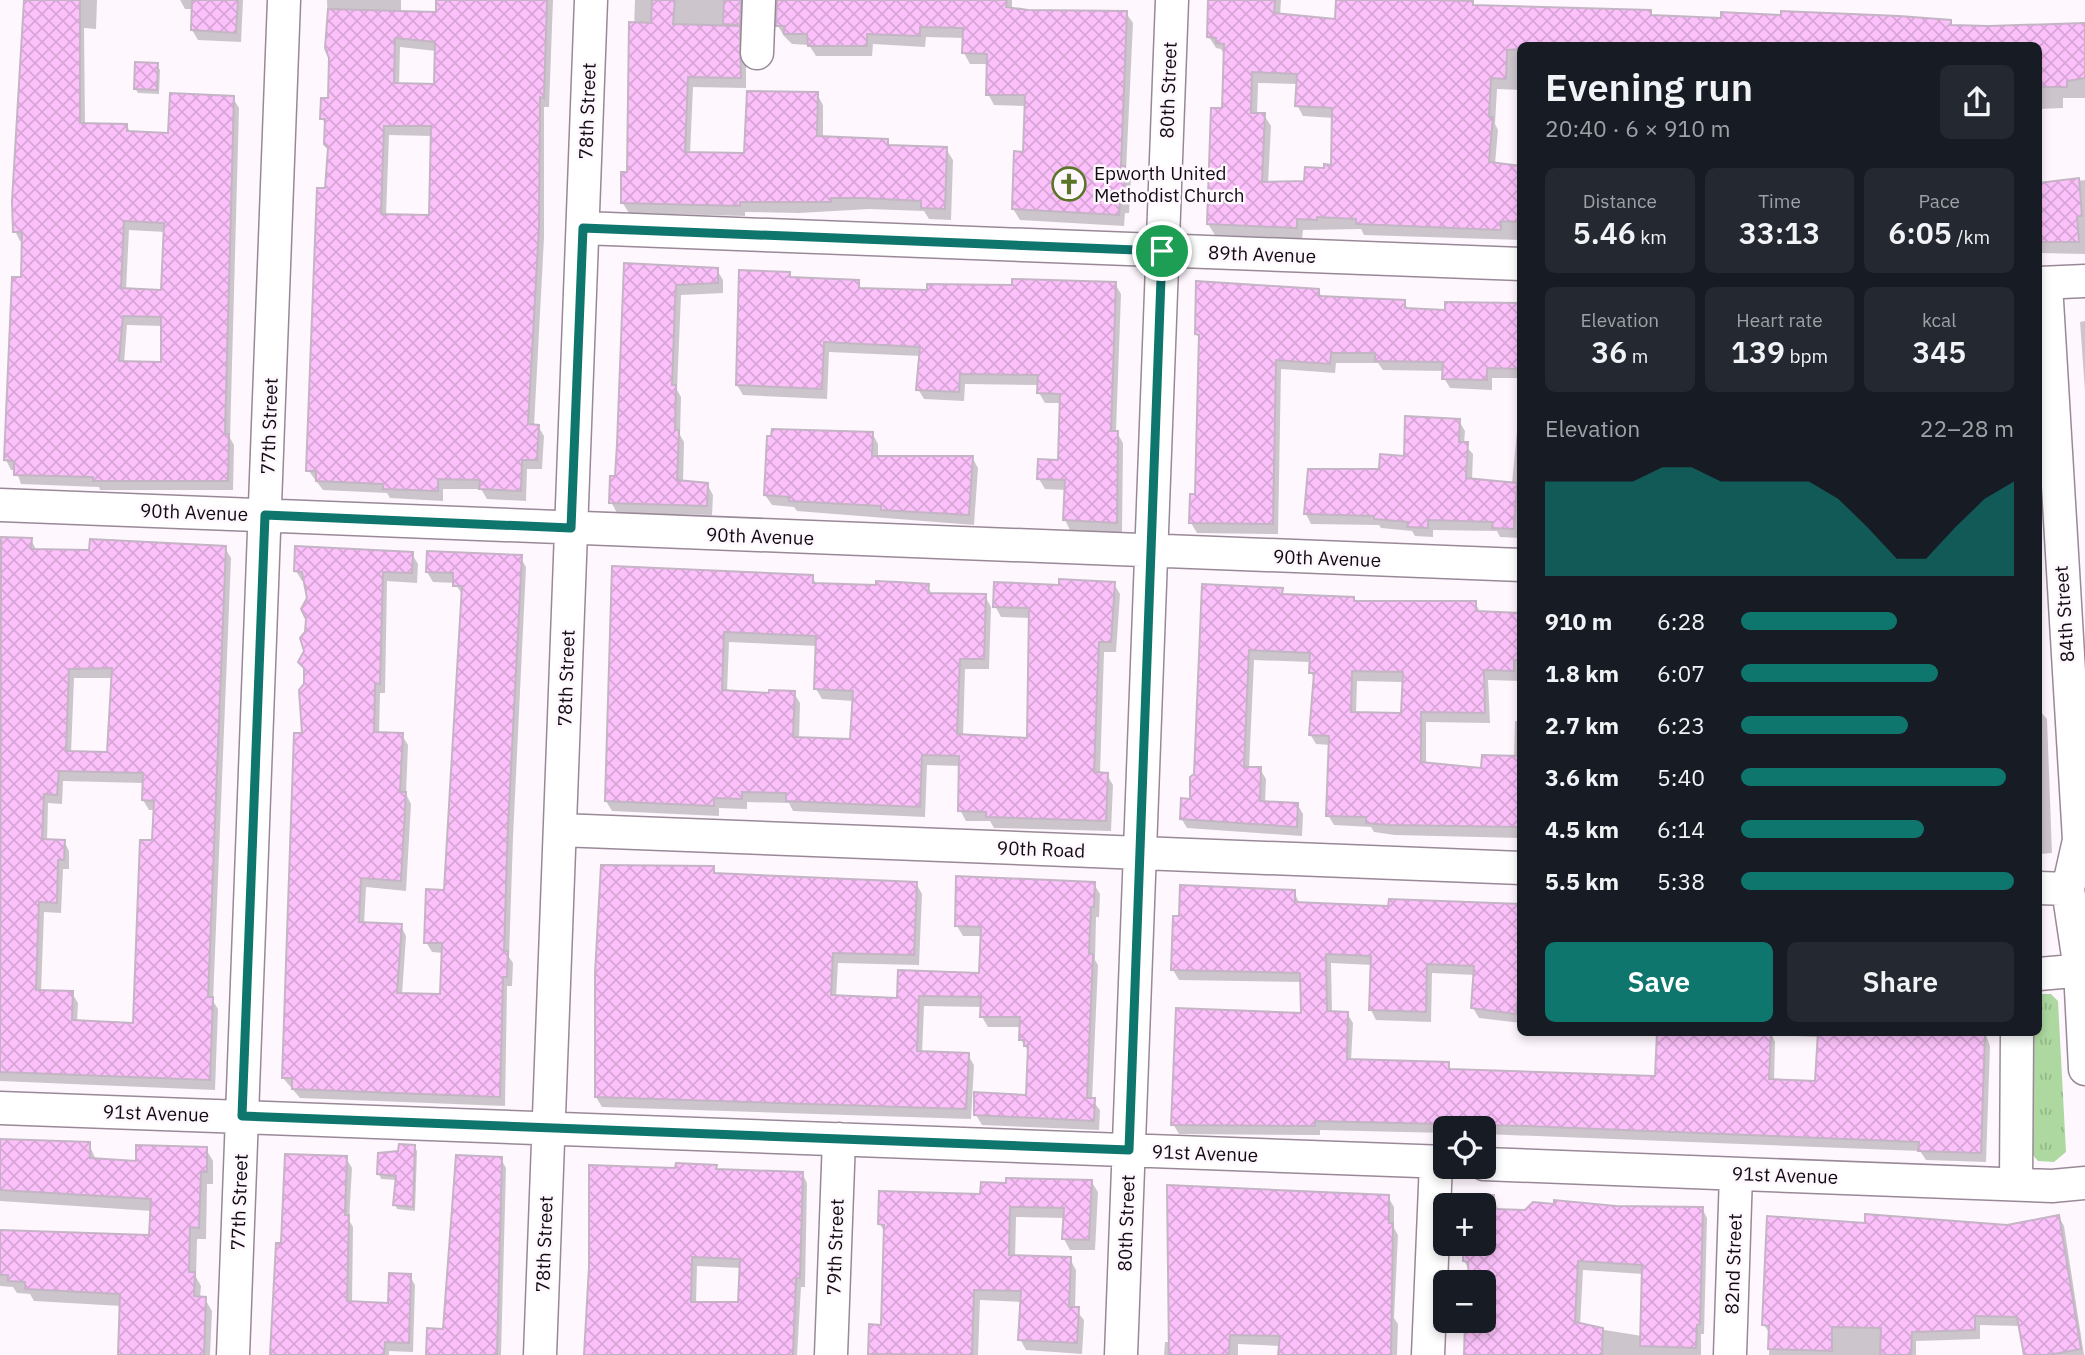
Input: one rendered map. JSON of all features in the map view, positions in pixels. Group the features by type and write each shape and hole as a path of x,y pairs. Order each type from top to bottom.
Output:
{"street":[{"name":"77th Street","path":"233,1355 284,0"},
{"name":"78th Street","path":"540,1355 591,0"},
{"path":"757,53 759,0"},
{"name":"80th Street","path":"1121,1355 1172,0"},
{"name":"89th Avenue","path":"583,228 1517,264"},
{"path":"2042,284 2085,281"},
{"name":"84th Street","path":"2042,284 2050,585 2079,840 2053,889 2082,970 2085,1069"},
{"name":"90th Avenue","path":"0,505 1517,565"},
{"name":"90th Road","path":"560,830 1517,868"},
{"path":"2042,974 2082,970"},
{"path":"2016,1184 2017,1036"},
{"name":"91st Avenue","path":"0,1108 1433,1162"},
{"name":"79th Street","path":"831,1355 839,1139"},
{"name":"91st Avenue","path":"1496,1164 2016,1184 2085,1183"},
{"name":"82nd Street","path":"1730,1355 1736,1174"},
{"path":"1428,1355 1440,1179"}],"green space":[{"path":"2042,994 2051,994 2058,1001 2066,1152 2054,1162 2038,1161 2030,1152 2029,1036 2042,1036"}],"building":[{"path":"24,0 80,0 80,123 127,124 127,131 168,133 170,93 234,96 225,434 229,434 228,481 93,481 93,477 14,475 14,461 4,460 12,277 21,277 22,232 13,232 12,201","holes":["124,221 164,223 161,290 121,288","123,316 161,317 161,362 119,361"]},
{"path":"192,0 238,0 236,33 191,30"},
{"path":"436,0 547,0 544,98 540,97 539,227 528,424 539,425 537,460 522,460 521,491 479,489 480,480 438,479 438,491 383,489 383,484 316,481 316,471 306,471 317,188 325,188 328,148 324,144 325,119 320,119 321,98 328,98 329,58 325,48 328,9 436,12","holes":["395,38 435,42 434,84 394,83","384,126 431,126 429,215 381,214"]},
{"path":"652,0 675,0 673,24 740,26 741,78 688,77 685,152 744,153 747,91 818,92 817,136 888,139 888,145 947,147 945,209 921,208 921,201 862,198 831,198 831,202 740,202 740,206 621,203 621,172 627,172 629,22 651,23"},
{"path":"724,0 741,0 740,25 723,24"},
{"path":"777,0 1007,0 1006,7 1028,10 1127,11 1121,166 1125,166 1124,203 1120,202 1119,215 1012,209 1014,151 1023,152 1025,95 986,95 987,54 962,53 963,28 920,27 920,36 867,34 867,46 808,46 807,34 784,34 784,26 776,26"},
{"path":"1208,0 1275,0 1274,13 1335,19 1336,0 1437,0 1473,1 1473,5 1651,10 1651,15 1721,18 1721,12 1781,15 1781,11 1951,20 1951,25 2085,23 2085,78 2067,81 2067,87 2042,87 2042,42 1517,42 1517,49 1507,50 1506,79 1491,78 1489,117 1493,117 1489,162 1517,166 1517,222 1501,221 1501,230 1356,224 1356,219 1317,217 1317,220 1297,219 1297,228 1207,224 1211,108 1222,108 1224,44 1216,43 1216,38 1207,37","holes":["1252,72 1297,74 1295,106 1332,108 1331,165 1324,164 1324,168 1305,167 1304,181 1262,182 1265,113 1251,113"]},
{"path":"135,62 158,63 157,90 134,89"},
{"path":"2079,178 2082,216 2077,217 2079,242 2042,242 2042,183"},
{"path":"624,263 718,268 718,283 676,285 675,304 672,385 676,385 675,430 679,430 677,480 708,483 707,506 609,503 610,476 615,476 617,444"},
{"path":"739,270 790,272 790,277 859,280 859,288 927,290 927,284 1012,285 1012,279 1116,282 1111,431 1118,431 1117,523 1063,520 1065,480 1037,479 1038,459 1058,460 1060,394 1037,393 1038,375 960,374 959,392 916,390 920,347 824,342 822,389 736,385"},
{"path":"1196,281 1319,289 1319,296 1405,300 1405,308 1445,310 1445,302 1517,303 1517,369 1487,368 1487,380 1442,379 1443,362 1375,361 1375,353 1331,353 1330,364 1276,360 1273,524 1189,523 1190,494 1195,494 1199,335 1195,334"},
{"path":"1405,416 1460,419 1459,442 1468,442 1466,478 1517,483 1514,529 1492,528 1493,522 1428,520 1428,528 1407,527 1408,522 1374,519 1374,516 1304,514 1308,469 1379,469 1380,454 1404,456"},
{"path":"772,429 873,432 872,456 973,456 969,515 881,510 881,506 789,501 789,497 764,495 767,436 771,436"},
{"path":"1,537 32,538 31,549 89,550 90,539 226,546 208,997 213,997 210,1080 0,1072","holes":["112,668 107,752 66,751 69,669","59,771 143,773 142,800 154,801 152,840 140,840 133,1023 72,1020 73,991 36,990 39,902 57,903 58,860 64,860 65,840 42,839 44,794 57,795"]},
{"path":"295,546 413,552 412,573 383,572 380,684 375,683 374,732 403,733 400,792 406,792 401,881 361,878 359,922 402,924 397,993 440,994 442,943 424,943 426,889 444,890 462,586 453,586 453,573 426,572 427,551 522,555 508,826 504,951 508,951 507,977 503,977 500,1097 292,1089 292,1078 282,1078 294,733 302,733 299,690 304,684 304,668 298,662 304,651 300,638 305,632 306,619 301,609 307,598 302,572 294,571"},
{"path":"612,566 813,575 813,583 876,585 876,581 898,582 929,584 928,593 986,594 984,659 960,659 957,734 1027,738 1029,608 993,607 994,582 1059,585 1059,579 1115,582 1111,642 1099,642 1094,772 1108,773 1106,821 986,817 986,812 958,811 959,756 922,755 920,807 786,801 786,793 742,792 742,799 714,798 714,806 605,801","holes":["724,632 816,636 814,689 853,691 850,739 793,737 795,691 769,690 769,693 722,690"]},
{"path":"1202,584 1283,588 1282,594 1354,597 1354,601 1476,601 1476,611 1517,613 1517,660 1514,660 1514,671 1484,670 1485,713 1421,712 1421,762 1481,768 1482,755 1517,756 1517,827 1389,825 1366,823 1366,817 1326,816 1329,736 1309,735 1314,673 1309,673 1310,653 1249,650 1244,767 1261,767 1260,801 1298,803 1297,827 1180,819 1181,798 1190,799 1190,777 1194,774","holes":["1352,671 1403,672 1401,713 1351,712"]},
{"path":"601,865 714,866 714,873 917,882 914,955 833,953 831,995 897,998 898,970 979,973 981,927 955,926 956,876 1095,882 1089,953 1093,954 1087,1098 1095,1098 1094,1121 974,1115 974,1092 1026,1095 1028,1046 1024,1046 1024,1040 1019,1040 1020,1017 980,1017 981,997 919,996 917,1051 969,1053 966,1109 595,1097 595,974"},
{"path":"1180,885 1295,890 1295,902 1388,906 1389,899 1517,904 1516,1014 1471,1008 1474,966 1427,964 1426,1012 1369,1010 1371,956 1326,954 1327,1011 1348,1012 1347,1059 1449,1062 1449,1069 1655,1076 1657,1036 1771,1036 1769,1079 1815,1081 1818,1036 1985,1036 1981,1153 1918,1151 1919,1142 1496,1125 1496,1116 1433,1116 1433,1124 1315,1121 1315,1126 1171,1125 1176,1008 1301,1013 1300,973 1171,970 1173,916 1179,916"},
{"path":"0,1139 90,1142 90,1158 136,1161 136,1145 207,1147 207,1172 201,1172 199,1228 190,1227 189,1272 195,1272 194,1296 206,1297 204,1355 118,1355 120,1294 25,1289 25,1282 8,1281 8,1275 0,1275 0,1230 149,1235 151,1199 0,1190"},
{"path":"399,1144 415,1145 413,1207 393,1205 396,1176 377,1174 378,1153 398,1151"},
{"path":"285,1154 347,1156 347,1301 388,1303 389,1273 411,1274 409,1343 385,1342 384,1355 270,1355 276,1243 281,1243"},
{"path":"456,1155 502,1157 497,1355 426,1355 427,1328 443,1329"},
{"path":"676,1163 717,1165 716,1169 803,1172 800,1278 796,1278 793,1355 584,1355 589,1267 589,1165 675,1168","holes":["692,1257 740,1259 738,1302 691,1302"]},
{"path":"1006,1178 1092,1180 1089,1240 1062,1239 1064,1208 1010,1207 1009,1255 1071,1257 1069,1307 1079,1307 1077,1343 1018,1340 1021,1291 974,1290 972,1355 868,1354 869,1324 881,1325 884,1225 878,1224 879,1191 980,1194 981,1182 1006,1183"},
{"path":"1167,1185 1389,1195 1389,1223 1393,1223 1391,1355 1278,1355 1280,1336 1230,1335 1229,1355 1169,1355"},
{"path":"1554,1200 1616,1206 1703,1207 1700,1324 1697,1325 1696,1348 1640,1346 1642,1265 1578,1261 1575,1322 1603,1328 1602,1355 1464,1355 1465,1333 1496,1333 1496,1270 1468,1270 1468,1262 1463,1261 1463,1256 1496,1256 1496,1209 1525,1210 1533,1202 1554,1204"},
{"path":"1865,1214 2007,1225 2059,1215 2081,1349 2048,1355 2024,1355 2017,1317 1975,1316 1975,1330 1912,1332 1911,1355 1880,1355 1881,1328 1832,1327 1832,1351 1768,1349 1769,1326 1762,1325 1767,1216 1865,1223"}],"place":[{"name":"Epworth United Methodist Church","path":"1069,184"}],"route":[{"path":"583,228 1162,251 1129,1150 242,1116 265,515 571,528 583,228"}]}
